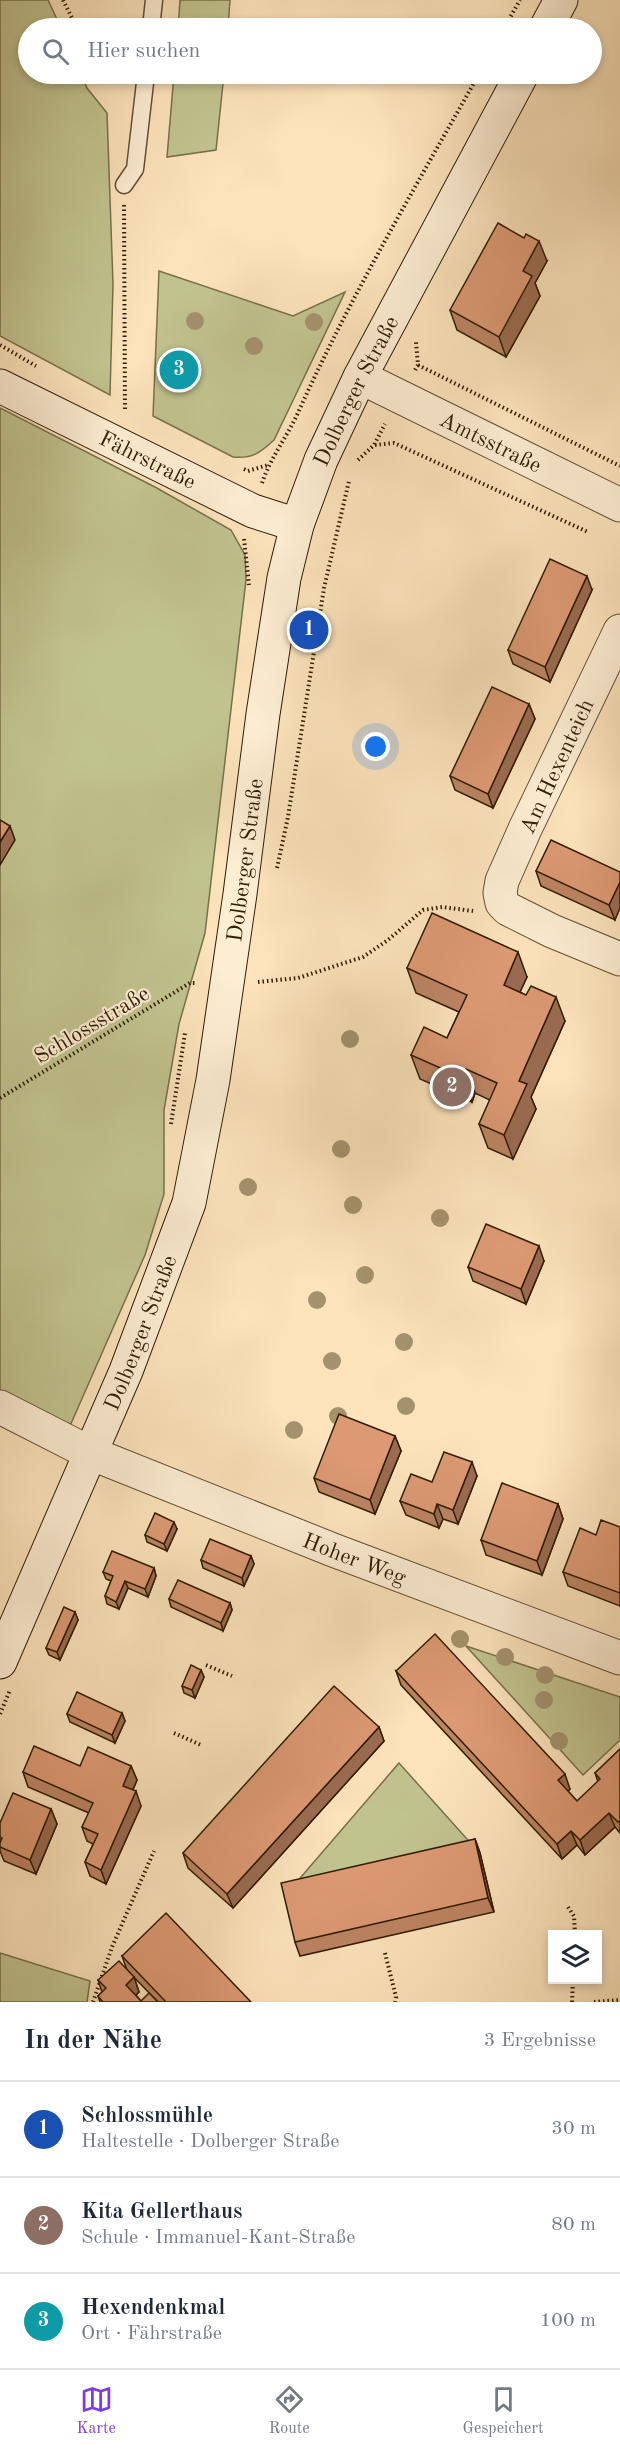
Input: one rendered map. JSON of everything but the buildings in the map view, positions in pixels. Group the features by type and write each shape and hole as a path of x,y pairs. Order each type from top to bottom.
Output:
{"main road":[{"path":"551,18 561,0"},
{"name":"Dolberger Straße","path":"0,1662 126,1371 189,1203 213,1080 284,578 297,525 321,460 360,377 517,84"},
{"name":"Amtsstraße","path":"360,377 620,505"},
{"name":"Fährstraße","path":"0,386 252,511 297,525"},
{"name":"Am Hexenteich","path":"502,903 500,893 502,881 620,631"},
{"path":"502,903 508,909 552,931 620,959"},
{"name":"Hoher Weg","path":"0,1407 90,1453 333,1550 620,1658"}],"lane":[{"path":"152,18 154,0"},
{"path":"124,185 135,169 145,84"}],"path":[{"path":"63,0 72,18"},
{"path":"510,18 520,0"},
{"path":"268,465 285,441 344,317 473,84"},
{"path":"124,185 125,412"},
{"path":"418,365 620,466"},
{"path":"374,445 394,443 588,531"},
{"path":"253,982 298,978 363,957 388,940 423,910 442,907 480,911 502,903"},
{"name":"Schlossstraße","path":"0,1098 190,983 200,983"},
{"path":"206,1665 232,1676"},
{"path":"174,1732 201,1745"},
{"path":"93,2002 112,1947 154,1851"},
{"path":"568,1907 574,1916 575,1930"},
{"path":"385,1953 396,1997 395,2002"},
{"path":"572,2002 573,1984"},
{"path":"594,2002 620,2000"}],"green space":[{"path":"0,0 48,0 56,18 18,18 18,84 85,84 107,113 113,284 110,395 0,336"},
{"path":"180,0 230,0 229,18 179,18"},
{"path":"173,84 223,84 216,150 167,157"},
{"path":"159,271 293,316 345,292 274,440 255,454 233,457 153,416"},
{"path":"0,408 155,487 231,530 245,555 246,580 205,933 179,1024 164,1110 164,1194 145,1255 66,1435 0,1402"},
{"path":"466,1646 620,1697 620,1740 583,1775"},
{"path":"399,1763 475,1848 289,1891"},
{"path":"0,1953 90,1981 87,2002 0,2002"}],"place":[{"name":"Hexendenkmal","path":"179,370"},
{"name":"Schlossmühle","path":"309,630"},
{"name":"Kita Gellerthaus","path":"452,1087"}]}
